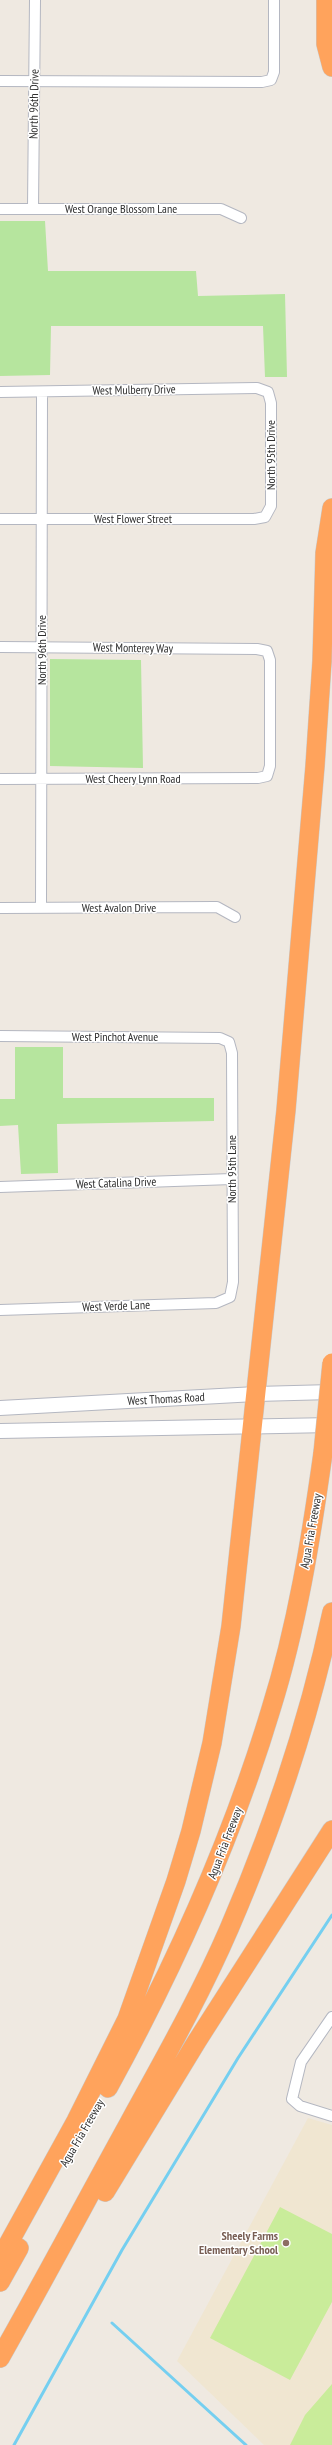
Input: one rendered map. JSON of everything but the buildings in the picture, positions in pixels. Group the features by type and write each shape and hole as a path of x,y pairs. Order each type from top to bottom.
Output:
{"highway":[{"path":"326,0 326,44 332,67"},
{"path":"0,2259 76,2121 127,2019 163,1922 178,1874 204,1777 222,1688 231,1626 290,1064 315,766 323,639 325,553 332,508"},
{"name":"Agua Fria Freeway","path":"0,2282 141,2029 187,1934 217,1864 243,1795 277,1689 304,1571 323,1453 332,1363"},
{"path":"0,2358 174,2040 228,1930 259,1856 290,1766 312,1693 332,1612"},
{"path":"32,2300 56,2276 168,2087 332,1830"}],"main road":[{"name":"West Thomas Road","path":"0,1408 256,1394 332,1392"},
{"path":"0,1431 252,1428 332,1425"}],"street":[{"name":"North 96th Drive","path":"33,208 35,0"},
{"path":"0,82 262,82 271,80 274,72 274,0"},
{"name":"West Orange Blossom Lane","path":"0,209 221,209 241,218"},
{"name":"West Mulberry Drive","path":"0,392 256,388 268,392"},
{"name":"North 96th Drive","path":"41,908 43,519 42,392"},
{"name":"North 95th Drive","path":"265,517 271,506 271,403 268,392"},
{"name":"West Flower Street","path":"0,519 254,519 265,517"},
{"name":"West Monterey Way","path":"0,647 257,649 267,651 270,660 270,766 267,776"},
{"name":"West Cheery Lynn Road","path":"0,779 258,778 267,776"},
{"name":"West Avalon Drive","path":"0,908 217,908 235,917"},
{"name":"West Pinchot Avenue","path":"0,1036 220,1038 229,1042"},
{"name":"North 95th Lane","path":"229,1042 232,1053 233,1282 230,1297"},
{"name":"West Catalina Drive","path":"0,1187 232,1179"},
{"name":"West Verde Lane","path":"0,1310 216,1303 230,1297"},
{"path":"332,2017 301,2062 292,2099 300,2106 332,2116"}],"shaded area":[{"name":"Sheely Farms Elementary School","path":"308,2118 332,2125 332,2445 264,2445 177,2361"}],"green space":[{"path":"0,221 45,221 48,271 196,271 198,296 285,294 287,377 265,377 263,326 51,326 50,375 0,376"},
{"path":"50,659 141,660 143,768 50,766"},
{"path":"15,1047 63,1047 63,1098 214,1098 214,1121 57,1124 58,1173 21,1174 18,1125 0,1126 0,1099 15,1099"},
{"path":"280,2207 332,2234 332,2302 290,2380 210,2338"},
{"path":"332,2384 332,2445 290,2445 305,2415"}],"waterway":[{"path":"14,2445 122,2250 238,2058 332,1915"},
{"path":"112,2323 246,2445"}],"place":[{"name":"Sheely Farms Elementary School","path":"286,2243"}]}
